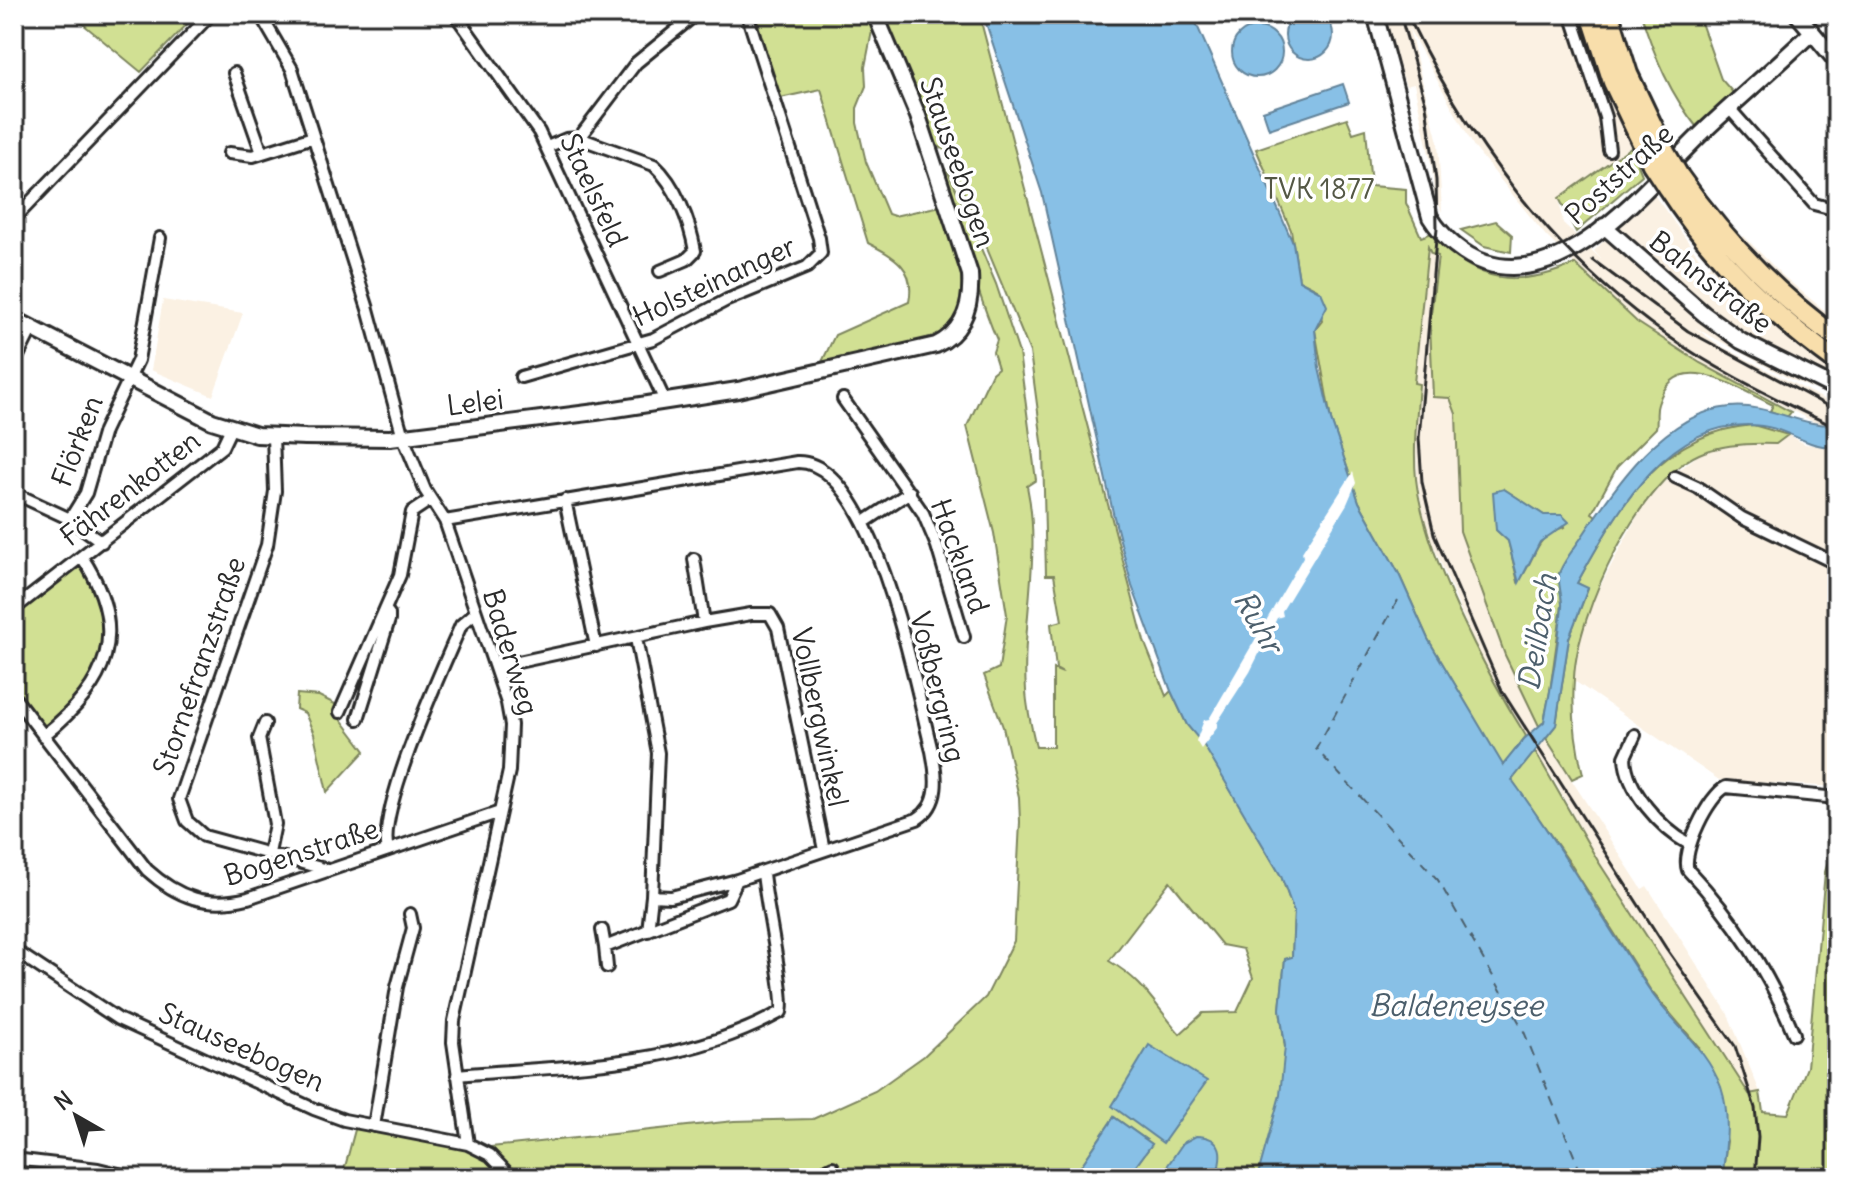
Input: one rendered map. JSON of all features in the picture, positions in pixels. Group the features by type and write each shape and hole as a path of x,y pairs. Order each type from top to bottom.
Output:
{"highway":[{"path":"1591,14 1613,82 1673,182 1760,301 1837,362"},
{"path":"1609,14 1659,158"},
{"path":"1726,252 1837,338"}],"street":[{"path":"14,219 211,14"},
{"name":"Baderweg","path":"260,14 292,69 368,309 403,437 430,500 445,521 495,667 511,725 512,750 454,1021 457,1075 468,1144"},
{"name":"Staelsfeld","path":"455,14 547,147 665,401"},
{"path":"579,138 620,81 696,14"},
{"name":"Holsteinanger","path":"521,377 638,344 727,300 807,267 821,253 819,238 747,14"},
{"name":"Stauseebogen","path":"875,14 918,116 970,274 969,304 957,330"},
{"name":"Poststraße","path":"1375,14 1408,125 1427,211 1440,231 1476,260 1512,268 1545,264 1575,249 1604,226 1811,33"},
{"path":"1571,14 1605,117 1609,150"},
{"path":"1797,14 1837,62"},
{"path":"234,73 262,153"},
{"path":"1729,108 1814,204 1837,210"},
{"path":"229,153 243,156 262,153 313,137"},
{"path":"547,147 566,139 579,138 654,165 675,191 695,251 692,257 660,271"},
{"name":"Bahnstraße","path":"1604,226 1704,314 1741,341 1837,389"},
{"name":"Flörken","path":"70,519 90,482 104,431 140,354 160,238"},
{"name":"Lelei","path":"14,319 128,379 231,428 273,436 403,437 738,390 936,345 957,330"},
{"path":"14,364 32,328"},
{"name":"Hackland","path":"843,399 910,492 937,546 964,637"},
{"name":"Fährenkotten","path":"14,609 222,447 231,428"},
{"name":"Stornefranzstraße","path":"273,436 275,491 267,545 179,799 187,821 204,836 330,870"},
{"name":"Voßbergring","path":"445,521 806,461 834,479 866,521 881,561 932,751 935,792 928,811 917,819 763,872 671,897 652,896"},
{"path":"1675,477 1697,487 1742,518 1837,564"},
{"name":"Hackland","path":"866,521 910,492"},
{"path":"14,493 70,519 102,542"},
{"path":"340,712 402,567 412,512 430,500"},
{"path":"565,500 596,646"},
{"path":"43,736 80,704 96,682 106,653 109,633 106,604 82,557"},
{"path":"694,559 704,622"},
{"path":"358,719 389,620 385,609"},
{"path":"388,850 386,825 411,750 461,625 475,613"},
{"name":"Vollbergwinkel","path":"495,667 704,622 763,613 775,619 824,850"},
{"path":"636,638 658,753 648,931"},
{"name":"Bogenstraße","path":"14,697 147,870 185,897 227,903 500,812"},
{"path":"265,723 259,738 275,824 269,853"},
{"path":"1635,735 1625,757 1635,787 1656,815 1689,844"},
{"path":"1794,1034 1767,973 1746,938 1688,870 1686,858 1689,844 1715,796 1726,787 1837,798"},
{"path":"457,1075 681,1053 732,1037 781,1012 784,995 772,946 763,872"},
{"path":"605,947 728,899 737,880"},
{"path":"374,1126 397,987 413,928 410,914"},
{"path":"602,930 607,967"},
{"name":"Stauseebogen","path":"14,950 118,1019 314,1109 374,1126 468,1144"},
{"path":"468,1144 490,1155 512,1178"},
{"path":"14,1159 98,1169 135,1178"},
{"path":"811,1178 833,1167"}],"shaded area":[{"path":"1381,14 1584,14 1631,147 1559,198 1563,223 1603,261 1594,251 1652,192 1707,268 1744,236 1782,275 1837,321 1837,399 1790,379 1693,327 1719,345 1837,406 1837,434 1700,363 1637,322 1586,275 1546,236 1474,147 1409,29 1438,142 1442,212 1434,193 1432,168 1414,84 1406,86"},
{"path":"1428,246 1438,256 1430,323 1433,396 1450,398 1456,414 1460,531 1505,655 1541,724 1538,728 1642,889 1647,886 1727,1012 1760,1092 1749,1094 1650,945 1598,861 1558,787 1489,678 1427,530 1417,481 1414,384"},
{"path":"163,300 243,313 213,396 151,370"},
{"path":"1788,435 1804,444 1837,448 1837,787 1719,780 1573,680 1586,613 1649,494 1702,452 1750,443 1776,444"}],"green space":[{"path":"80,14 197,14 141,72 78,20"},
{"path":"755,14 869,14 873,26 865,67 866,86 857,108 857,123 866,162 888,214 894,216 941,206 958,258 962,293 958,310 950,325 936,338 818,370 835,335 909,302 909,280 895,259 868,243 821,89 780,98"},
{"path":"881,14 979,14 1144,641 1166,696 1171,691 1187,725 1203,743 1281,876 1294,912 1292,958 1285,959 1280,1009 1285,1048 1336,1178 1127,1178 1152,1144 1114,1117 1073,1178 840,1178 832,1165 807,1178 517,1178 488,1151 491,1147 734,1121 813,1119 875,1091 924,1056 986,997 1014,941 1019,797 1003,727 984,675 999,668 1007,615 994,533 967,426 992,373 998,368 993,352 997,340 939,162 950,175 996,284 1019,353 1036,480 1027,486 1032,563 1025,665 1027,705 1036,747 1053,747 1053,669 1063,673 1056,669 1051,624 1062,621 1054,575 1046,575 1043,449 1030,352 947,152 937,145","holes":["1170,881 1222,945 1243,949 1253,978 1237,1012 1203,1013 1180,1034 1140,985 1109,961"]},
{"path":"1641,14 1698,14 1721,79 1736,96 1699,130 1664,75"},
{"name":"TVK 1877","path":"1347,118 1353,133 1366,129 1371,186 1406,189 1406,203 1421,237 1432,233 1463,262 1497,277 1534,277 1575,264 1637,322 1700,363 1791,412 1787,417 1770,411 1773,405 1709,376 1693,374 1678,377 1667,386 1657,407 1656,428 1617,467 1592,513 1596,516 1559,573 1562,605 1550,691 1544,722 1539,726 1505,655 1460,531 1456,414 1450,398 1433,397 1430,323 1438,256 1431,254 1428,247 1414,383 1419,384 1416,479 1431,542 1444,577 1493,679 1526,736 1503,766 1428,639 1398,572 1359,502 1331,420 1315,330 1322,321 1317,289 1299,280 1291,230 1256,149","holes":["1504,489 1544,515 1562,515 1565,527 1554,531 1541,542 1518,582 1508,541 1496,530"]},
{"path":"1631,147 1642,175 1576,232 1559,198"},
{"path":"1496,221 1512,235 1511,252 1484,246 1461,230"},
{"path":"1753,425 1788,435 1776,444 1712,449 1680,466 1657,488 1616,550 1600,584 1578,651 1574,714 1583,774 1572,779 1546,738 1556,725 1569,638 1588,589 1577,583 1626,502 1666,459 1691,443 1720,431"},
{"path":"82,557 99,593 105,630 103,649 99,667 81,703 43,736 14,697 14,609"},
{"path":"297,694 319,696 337,705 334,710 365,751 327,792 314,734 305,713 296,709"},
{"path":"1535,751 1598,861 1749,1094 1760,1092 1763,1112 1788,1114 1807,1067 1825,872 1837,834 1837,1178 1722,1178 1727,1141 1699,1047 1651,991 1570,863 1512,780"},
{"path":"356,1126 486,1154 509,1178 342,1178"},
{"path":"14,1153 162,1178 14,1178"}],"water":[{"path":"1309,11 1326,18 1333,35 1326,52 1309,59 1292,52 1285,35 1292,18"},
{"name":"Baldeneysee","path":"983,14 1192,14 1293,243 1299,280 1321,292 1327,306 1315,330 1319,368 1331,420 1359,502 1398,572 1428,639 1503,765 1524,739 1544,722 1562,607 1560,571 1610,495 1644,454 1684,422 1706,412 1730,407 1758,408 1823,425 1837,425 1837,447 1817,445 1762,426 1729,427 1699,436 1672,452 1648,474 1627,500 1577,583 1588,588 1569,638 1556,725 1512,780 1649,989 1715,1073 1724,1098 1727,1121 1722,1178 1257,1178 1280,1095 1285,1046 1280,1009 1285,959 1292,957 1294,912 1281,876 1203,744 1187,725 1132,586 1042,193"},
{"path":"1257,27 1274,35 1282,52 1274,69 1257,77 1240,69 1232,52 1240,35"},
{"path":"1343,84 1349,102 1269,129 1263,111"},
{"path":"1504,489 1544,515 1562,515 1569,522 1540,542 1519,583 1508,541 1496,530 1493,492"},
{"path":"1149,1045 1207,1081 1163,1143 1112,1106"},
{"path":"1114,1117 1152,1144 1127,1178 1073,1178"},
{"path":"1196,1136 1212,1140 1220,1149 1216,1178 1159,1178 1183,1143"}],"pier":[{"path":"1353,472 1356,483 1347,504 1282,611 1283,616 1277,618 1217,728 1201,749 1196,741 1204,720 1209,719 1303,557 1302,552"}],"ferry route":[{"path":"1398,600 1316,749 1438,880 1523,1029 1583,1178"}],"railway":[{"path":"1400,14 1426,105 1436,180 1437,228 1419,438 1422,482 1434,534 1502,691 1666,948 1735,1046 1755,1108 1758,1137 1755,1178"},
{"path":"1411,22 1436,70 1492,160 1524,202 1597,278 1637,313 1700,357 1837,428"},
{"path":"1593,260 1688,331 1837,411"}],"water label":[{"name":"Ruhr","path":"1258,622"},
{"name":"Deilbach","path":"1538,632"}]}
